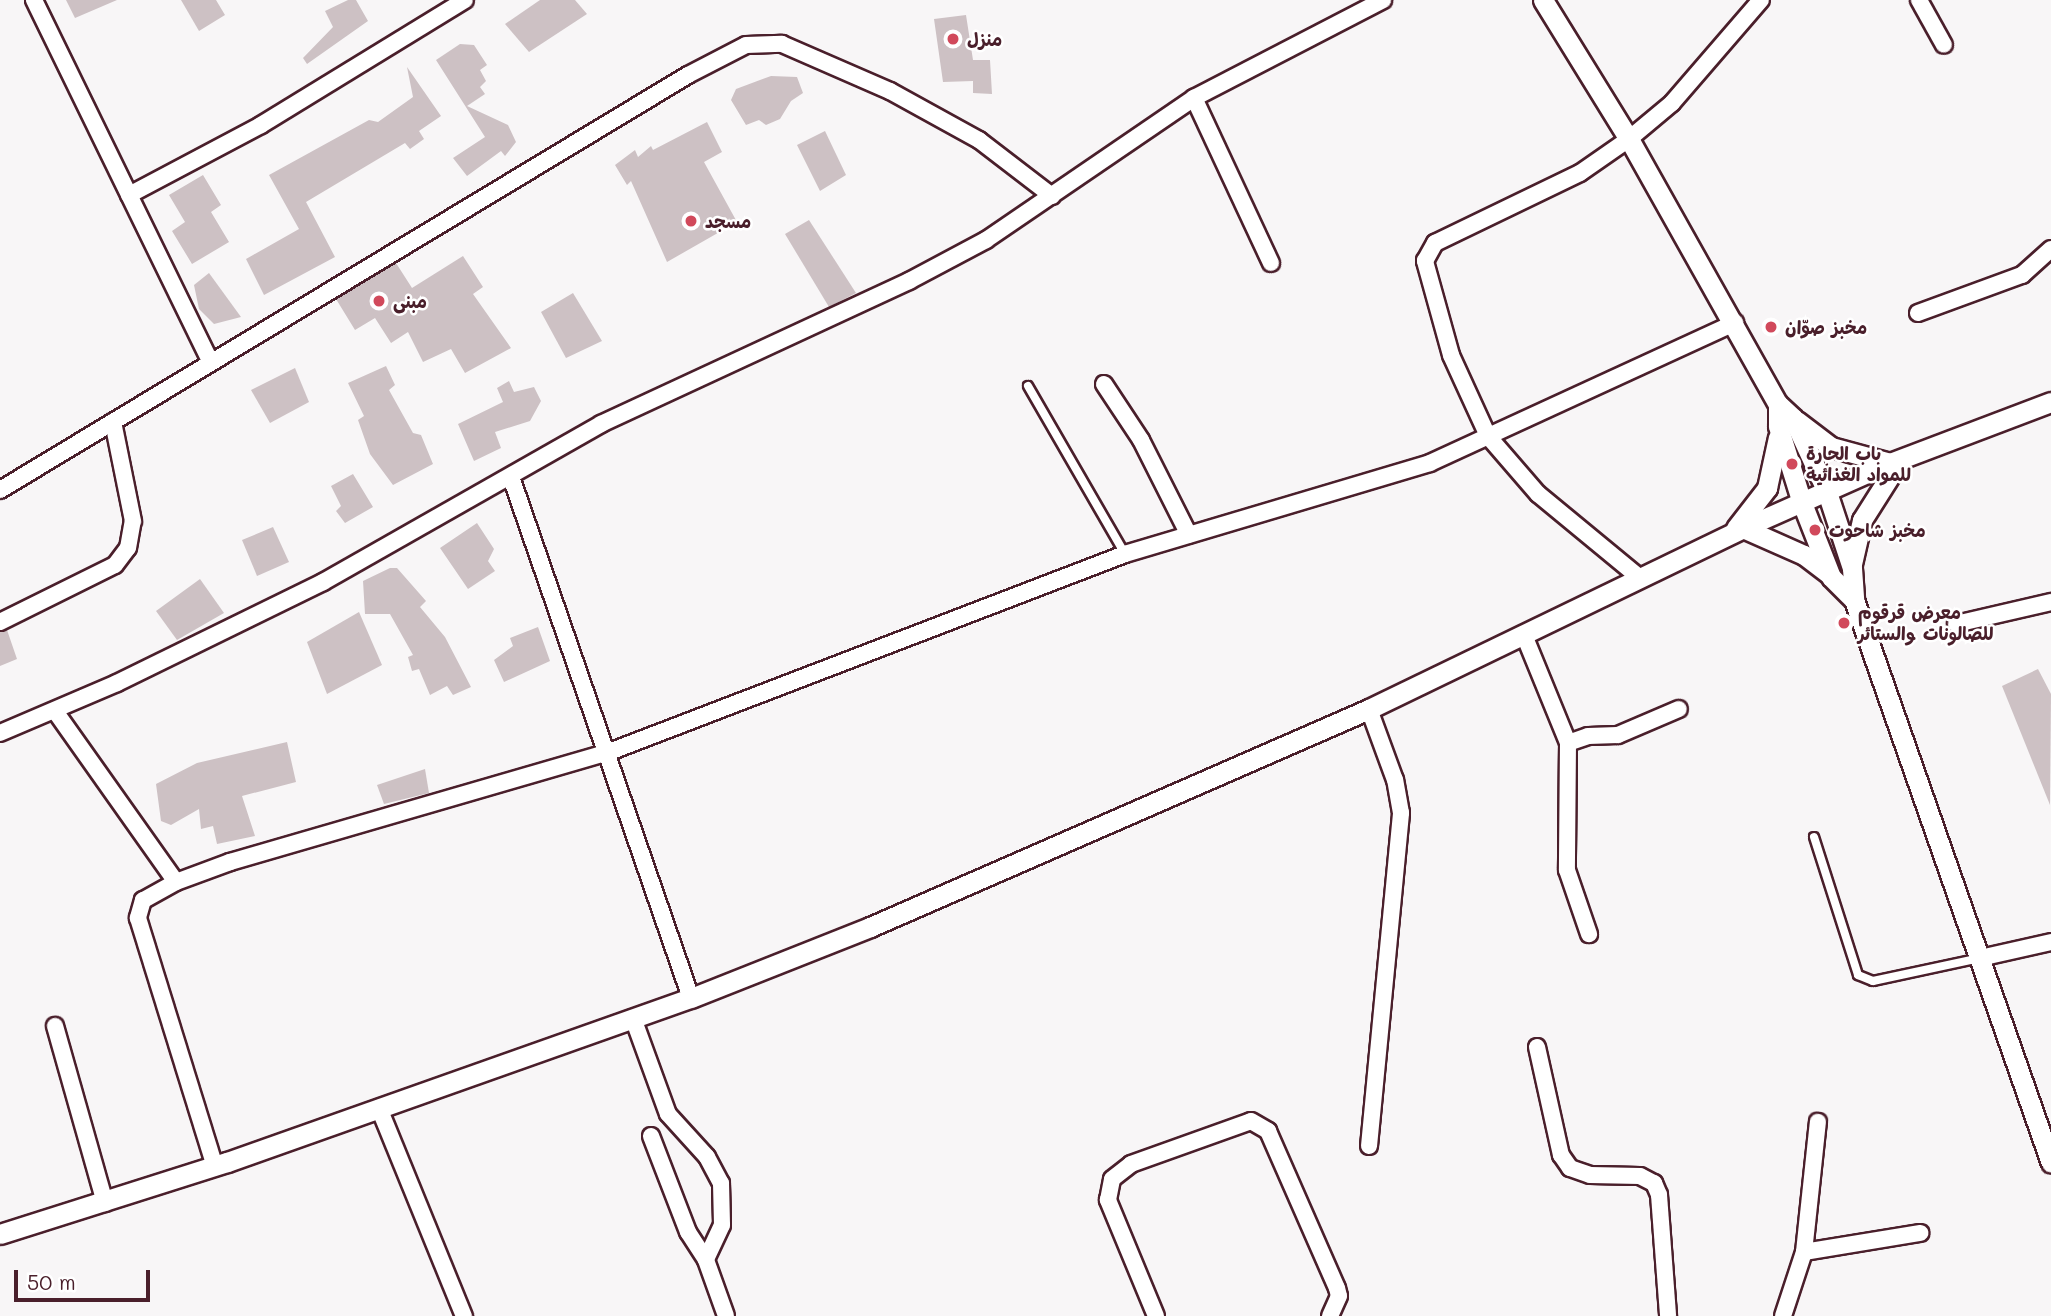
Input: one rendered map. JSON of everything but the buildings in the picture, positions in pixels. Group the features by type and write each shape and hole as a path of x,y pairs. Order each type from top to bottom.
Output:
{"street":[{"path":"34,0 211,361"},
{"path":"129,195 261,125 463,0"},
{"path":"0,733 55,711 323,582 601,424 909,281 986,240 1194,98 1384,0"},
{"path":"1543,0 1629,139 1735,323 1826,492 1852,568 1854,600 2051,1163"},
{"path":"1640,578 1538,494 1488,436 1437,316 1425,261 1435,243 1580,173 1629,139 1672,103 1761,0"},
{"path":"1919,0 1944,45"},
{"path":"0,490 688,75 757,42 782,44 938,115 979,140 1052,197"},
{"path":"1194,98 1271,263"},
{"path":"1918,313 2022,275 2051,249"},
{"path":"215,1166 138,918 143,900 176,882 230,862 609,752 1125,554 1430,463 1735,323"},
{"path":"1104,384 1140,440 1189,535"},
{"path":"0,1234 105,1203 215,1166 691,998 870,927 1369,709 1737,531 1895,461 2051,402"},
{"path":"0,622 115,565 128,548 133,521 113,422"},
{"path":"1786,422 1831,447 1895,461"},
{"path":"1786,422 1802,503 1831,577"},
{"path":"1737,531 1767,488 1786,422"},
{"path":"1852,568 1862,520 1895,461"},
{"path":"511,477 609,752 691,998"},
{"path":"1737,531 1804,555 1854,600"},
{"path":"1956,624 2051,601"},
{"path":"1524,635 1568,743 1567,870 1589,934"},
{"path":"1369,709 1395,780 1401,813 1369,1146"},
{"path":"1568,743 1588,736 1618,735 1679,709"},
{"path":"55,711 176,882"},
{"path":"1980,958 2051,942"},
{"path":"633,1018 668,1114 707,1157 721,1183 722,1225 706,1260"},
{"path":"55,1026 105,1203"},
{"path":"1537,1047 1561,1155 1570,1168 1590,1175 1640,1176 1654,1183 1659,1195 1668,1316"},
{"path":"379,1108 464,1316"},
{"path":"1156,1316 1108,1200 1112,1179 1131,1164 1251,1121 1268,1131 1337,1288 1339,1297 1330,1316"},
{"path":"1783,1316 1804,1252 1818,1122"},
{"path":"651,1136 688,1232 706,1260 726,1316"},
{"path":"1804,1252 1920,1233"}],"lane":[{"path":"1028,386 1125,554"},
{"path":"1814,837 1858,975 1873,981 1980,958"}],"place":[{"name":"منزل","path":"953,39"},
{"name":"مسجد","path":"691,221"},
{"name":"مبنى","path":"379,301"},
{"name":"مخبز صوّان","path":"1771,327"},
{"name":"باب الحارة للمواد الغذائية","path":"1792,464"},
{"name":"مخبز شاحوت","path":"1815,530"},
{"name":"معرض قرقوم للصالونات والستائر","path":"1844,623"}]}
